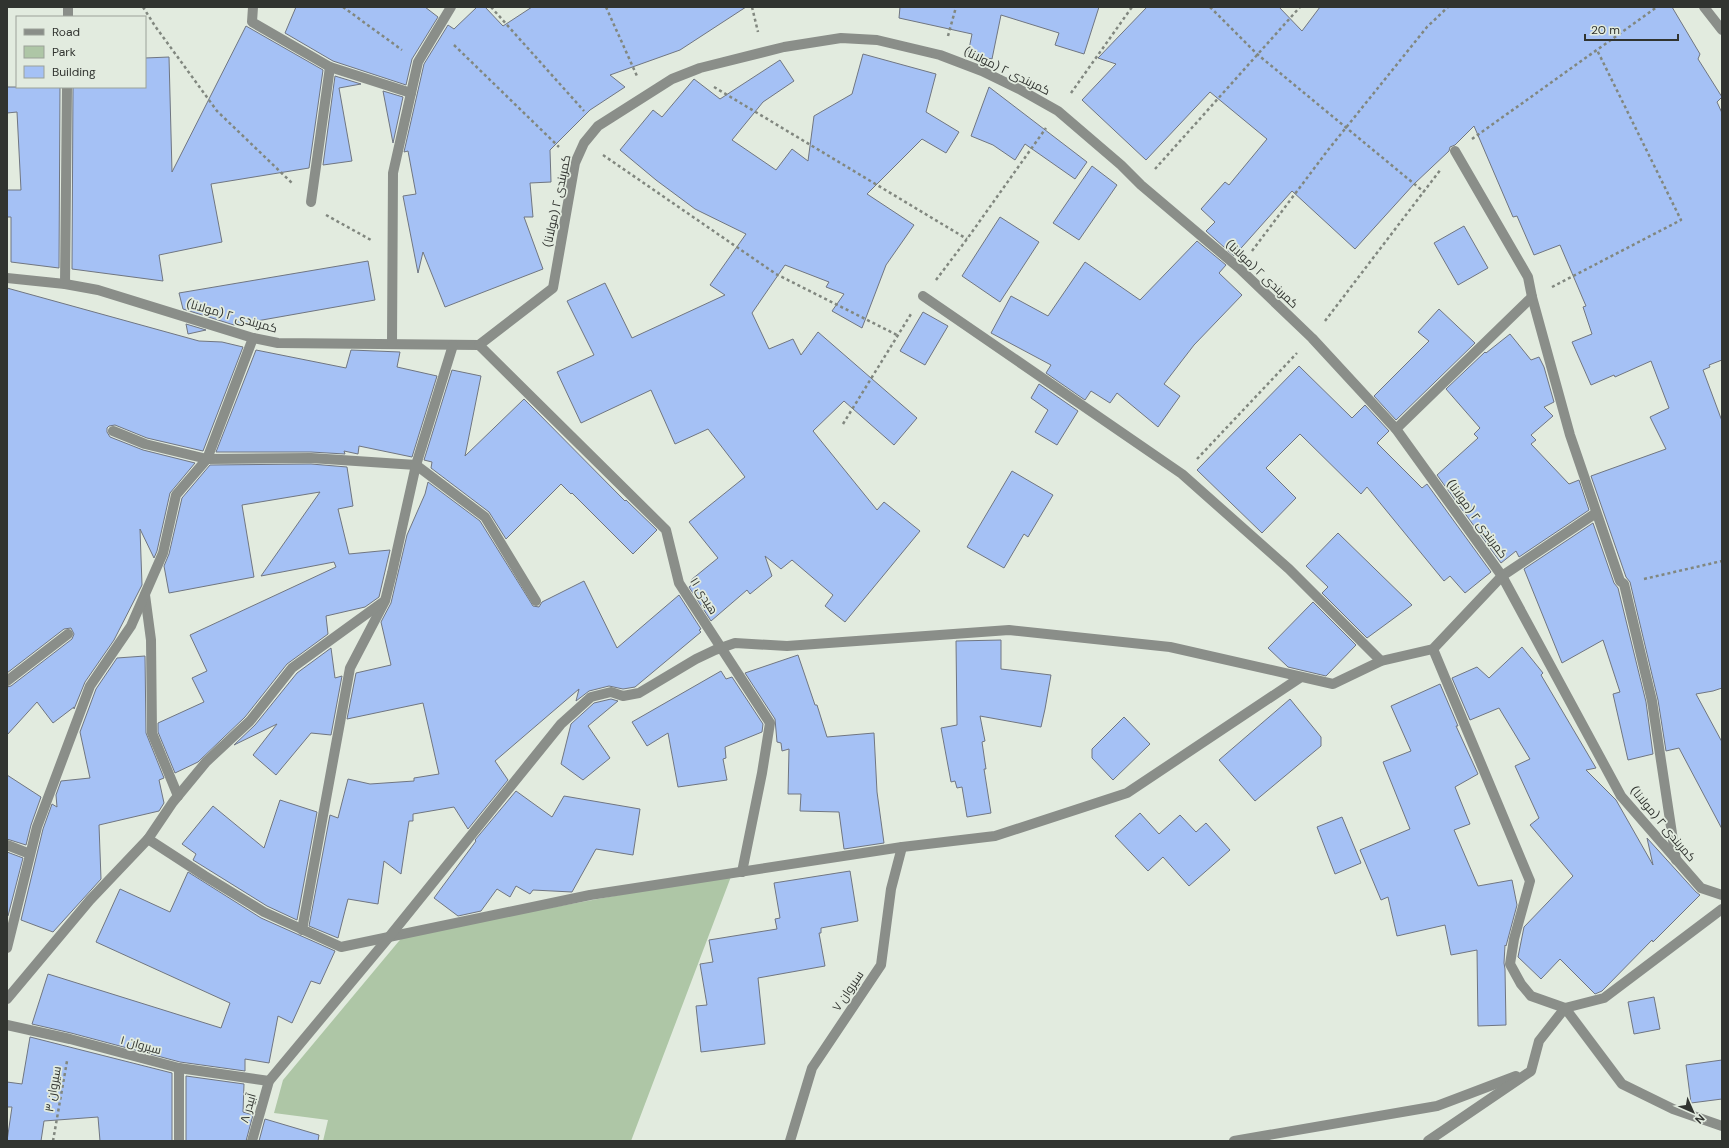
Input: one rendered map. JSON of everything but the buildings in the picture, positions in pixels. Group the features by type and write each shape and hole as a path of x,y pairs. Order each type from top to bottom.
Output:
{"street":[{"path":"253,7 252,22 330,67 411,93"},
{"path":"392,344 393,173 418,62 451,7"},
{"path":"1704,7 1722,30"},
{"name":"کمربندی ۲ (مولانا)","path":"7,278 65,284 98,290 253,338 278,343 479,345 553,288 576,163 584,143 598,126 647,93 672,79 700,68 784,47 841,38 878,40 940,55 982,71 1019,88 1058,111 1121,165 1141,185 1239,268 1312,338 1396,429 1502,576 1621,796 1701,888 1722,895"},
{"path":"311,202 330,67"},
{"path":"65,284 67,88"},
{"path":"1455,151 1528,277 1532,297 1570,435 1620,581 1624,584 1652,701 1676,860"},
{"path":"923,296 1182,474 1289,569 1380,661"},
{"path":"1396,429 1532,297"},
{"path":"7,948 37,827 90,686 131,626 163,553 176,495 207,458 253,338"},
{"path":"302,930 350,668 384,601 392,573 416,465 453,345"},
{"name":"هیدی ۱۱","path":"479,345 666,530 679,583 770,723 762,773 742,872"},
{"path":"113,431 145,444 207,458 311,458 416,465 485,517 536,601"},
{"path":"269,1081 389,937 561,724 591,697 611,692 623,696 639,693 696,659 735,643 787,646 1009,630 1170,647 1333,684 1380,661 1433,649 1502,576 1596,513"},
{"path":"145,594 150,640 152,733 178,796"},
{"path":"7,999 90,900 148,838 178,796 206,762 250,720 292,668 384,601"},
{"path":"7,681 68,634"},
{"path":"1433,649 1530,881 1514,939 1510,964 1521,984 1531,996 1565,1008 1622,1084 1673,1110 1722,1126"},
{"path":"148,838 258,908 302,930 341,946 590,895 902,847 995,836 1127,794 1302,677"},
{"path":"7,845 30,854"},
{"name":"سیروان ۷","path":"790,1141 812,1068 881,965 891,889 902,847"},
{"path":"1428,1141 1531,1071 1540,1041 1565,1008 1604,998 1722,909"},
{"name":"سیروان ۱","path":"7,1025 70,1039 179,1068 269,1081"},
{"path":"179,1068 180,1141"},
{"path":"1234,1141 1437,1106 1531,1071"},
{"name":"آبیدر ۸","path":"252,1141 269,1081"}],"path":[{"path":"143,7 155,26 217,111 327,216 393,251"},
{"path":"343,7 418,62"},
{"path":"491,7 598,126"},
{"path":"606,7 638,78 647,93"},
{"path":"940,55 950,32 956,7"},
{"path":"843,424 897,334 923,296 967,239 1132,7"},
{"path":"1210,7 1257,54 1424,192"},
{"path":"1141,185 1300,7"},
{"path":"1239,268 1346,127 1427,27 1448,7"},
{"path":"437,30 576,163"},
{"path":"1532,297 1681,220 1596,50"},
{"path":"700,68 708,84 967,239"},
{"path":"584,143 776,274 897,334"},
{"path":"1182,474 1312,338"},
{"path":"1624,584 1722,561"},
{"name":"سیروان ۳","path":"53,1141 70,1039"}],"green space":[{"path":"732,874 631,1141 323,1141 328,1120 274,1113 283,1080 404,935"}]}
